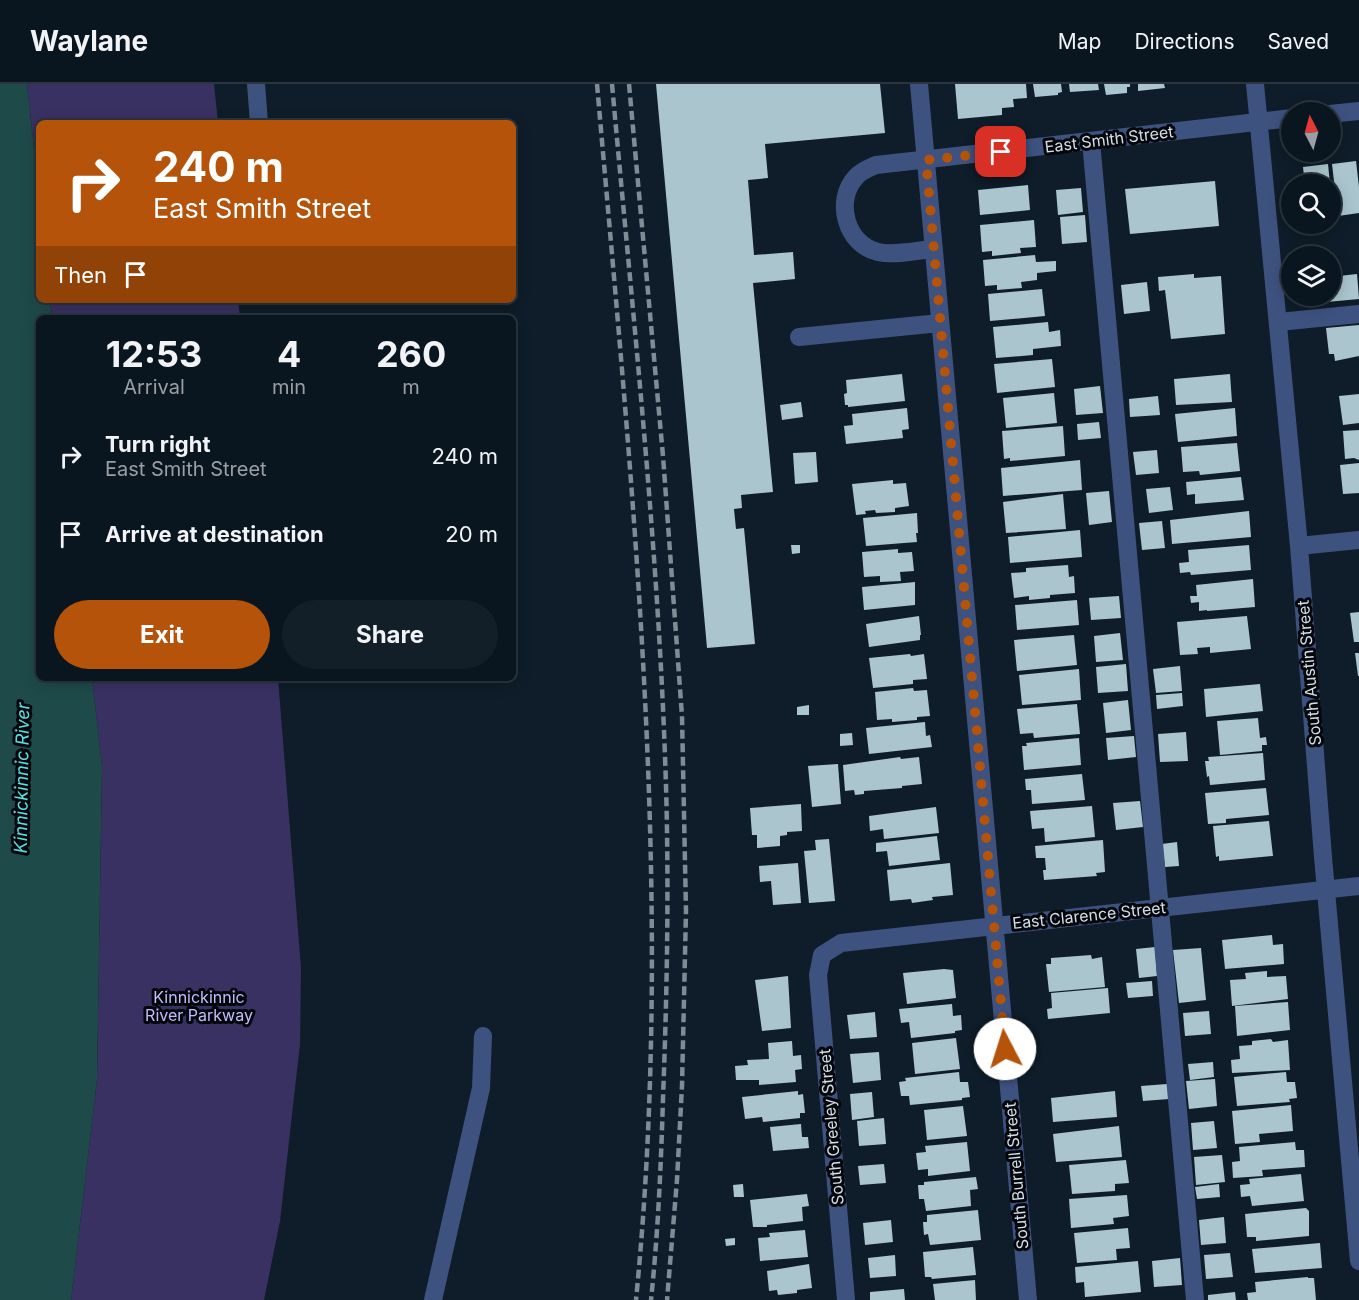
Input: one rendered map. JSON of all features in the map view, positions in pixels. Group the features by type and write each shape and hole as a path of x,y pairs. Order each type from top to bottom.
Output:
{"street":[{"path":"256,84 259,120"},
{"name":"South Burrell Street","path":"919,84 1028,1300"},
{"name":"South Austin Street","path":"1255,84 1299,546 1326,889 1351,1068 1359,1262"},
{"path":"1341,113 1359,111"},
{"name":"East Smith Street","path":"926,160 1281,119"},
{"path":"1091,141 1195,1300"},
{"path":"926,160 876,165 856,177 846,196 845,219 856,239 865,247 878,252 934,249"},
{"path":"1279,322 1359,314"},
{"path":"799,337 940,323"},
{"path":"1299,546 1359,540"},
{"name":"East Clarence Street","path":"822,955 841,943 1359,886"},
{"name":"South Greeley Street","path":"822,955 818,975 846,1300"},
{"path":"434,1300 481,1088 483,1036"}],"green space":[{"path":"27,84 214,84 218,120 36,120 36,168"},
{"path":"50,303 238,303 240,315 52,315"},
{"name":"Kinnickinnic River Parkway","path":"92,681 278,681 301,968 300,1044 280,1221 264,1300 71,1300 97,1080 102,767"}],"water":[{"name":"Kinnickinnic River","path":"0,84 27,84 36,168 36,303 50,303 52,315 36,315 36,681 92,681 102,767 97,1080 71,1300 0,1300"}],"building":[{"path":"656,84 880,84 885,133 765,144 768,178 748,180 754,255 793,252 795,279 753,283 773,492 741,495 742,508 734,509 736,529 744,528 755,644 707,648"},
{"path":"955,84 1026,84 1027,98 1013,99 1014,107 1002,108 1002,115 958,119"},
{"path":"1033,84 1061,84 1062,92 1058,95 1035,97"},
{"path":"1069,84 1098,84 1099,90 1070,92"},
{"path":"1104,84 1130,84 1130,87 1127,87 1127,93 1106,95"},
{"path":"1138,84 1164,84 1165,88 1138,91"},
{"path":"1356,161 1359,213 1341,216 1341,174 1333,174 1332,164"},
{"path":"1328,164 1329,174 1304,174 1303,167"},
{"path":"1215,181 1219,226 1130,234 1125,189"},
{"path":"1028,185 1030,210 980,215 978,190"},
{"path":"1081,188 1083,212 1058,215 1056,190"},
{"path":"1085,215 1087,242 1062,244 1060,217"},
{"path":"1034,220 1036,247 1020,248 1021,253 992,256 992,251 982,252 980,225"},
{"path":"1035,255 1036,262 1056,261 1056,271 1037,273 1037,280 1021,282 1022,288 997,290 997,285 985,286 983,260"},
{"path":"1194,274 1194,278 1221,276 1225,334 1171,339 1165,290 1159,291 1158,277"},
{"path":"1357,274 1359,299 1341,301 1341,276"},
{"path":"1147,282 1150,311 1124,314 1121,285"},
{"path":"1042,289 1045,316 990,321 988,294"},
{"path":"1048,322 1049,332 1060,330 1061,346 1033,349 1033,355 996,358 993,327"},
{"path":"1359,325 1359,356 1335,361 1334,354 1329,354 1326,328"},
{"path":"1052,359 1055,387 997,393 994,364"},
{"path":"902,374 905,401 848,407 845,405 846,380"},
{"path":"1230,374 1232,402 1176,405 1174,379"},
{"path":"1100,386 1103,413 1076,415 1074,389"},
{"path":"1054,393 1057,423 1006,428 1003,398"},
{"path":"1359,394 1359,423 1343,425 1339,396"},
{"path":"1158,396 1160,415 1130,417 1129,399"},
{"path":"801,402 803,417 782,420 780,405"},
{"path":"907,408 909,429 902,430 903,438 846,444 844,426 853,425 852,414"},
{"path":"1235,408 1237,436 1178,442 1175,414"},
{"path":"1099,422 1101,438 1078,440 1077,424"},
{"path":"1063,426 1065,456 1010,461 1010,458 1004,459 1002,431"},
{"path":"1359,430 1359,460 1345,459 1343,431"},
{"path":"1237,443 1240,471 1200,475 1199,471 1183,472 1181,447"},
{"path":"1157,450 1159,473 1136,475 1133,452"},
{"path":"816,452 818,482 795,484 793,453"},
{"path":"1080,460 1082,490 1003,496 1001,468"},
{"path":"1359,463 1359,493 1343,494 1340,465"},
{"path":"1241,477 1244,500 1195,504 1195,494 1187,495 1186,482"},
{"path":"893,480 893,484 906,483 909,506 895,508 895,512 876,513 875,510 856,515 852,484"},
{"path":"1170,487 1173,510 1149,513 1146,489"},
{"path":"1109,491 1112,522 1089,525 1086,493"},
{"path":"1063,494 1066,529 1006,533 1003,502"},
{"path":"1249,511 1251,537 1172,544 1170,520"},
{"path":"917,513 917,542 866,546 863,518"},
{"path":"1162,521 1165,548 1142,550 1139,523"},
{"path":"1080,530 1082,557 1010,563 1008,537"},
{"path":"791,545 800,545 800,553 792,554"},
{"path":"1249,545 1251,570 1191,575 1190,572 1180,573 1179,563 1189,562 1188,550"},
{"path":"898,549 898,553 912,552 914,571 900,572 901,581 880,582 880,576 864,577 862,552"},
{"path":"1068,565 1069,577 1074,576 1075,593 1029,600 1029,596 1014,598 1011,573 1026,572 1026,568"},
{"path":"1253,579 1255,607 1199,611 1199,602 1191,603 1190,596 1197,596 1196,585"},
{"path":"915,582 915,605 864,610 862,587"},
{"path":"1119,596 1121,618 1091,620 1089,598"},
{"path":"1077,600 1079,625 1017,630 1015,605"},
{"path":"1359,612 1359,642 1354,642 1350,613"},
{"path":"919,616 920,640 869,647 866,624"},
{"path":"1247,616 1251,649 1210,653 1210,647 1197,648 1198,654 1180,655 1177,622"},
{"path":"1120,633 1123,660 1096,662 1094,636"},
{"path":"1074,635 1077,665 1017,671 1014,640"},
{"path":"1355,653 1359,653 1359,676 1358,676"},
{"path":"910,654 911,656 924,654 927,679 913,680 913,684 873,688 869,658"},
{"path":"1126,664 1128,691 1098,693 1096,667"},
{"path":"1180,666 1182,691 1156,693 1153,669"},
{"path":"1079,669 1081,700 1022,705 1019,675"},
{"path":"1260,684 1263,711 1206,717 1204,689"},
{"path":"913,688 914,691 927,690 930,716 917,717 917,720 892,722 892,719 877,720 875,692"},
{"path":"1182,693 1183,706 1157,709 1156,695"},
{"path":"1128,700 1131,730 1106,733 1103,703"},
{"path":"1077,704 1080,734 1034,738 1033,733 1020,734 1017,709"},
{"path":"809,705 809,715 797,715 797,707"},
{"path":"1258,718 1260,738 1266,737 1267,745 1262,745 1262,751 1220,755 1217,721"},
{"path":"925,722 926,736 930,735 932,747 869,754 866,728"},
{"path":"1186,732 1188,761 1160,762 1158,734"},
{"path":"852,733 853,745 840,746 840,734"},
{"path":"1134,736 1136,757 1108,760 1106,738"},
{"path":"1079,738 1081,765 1024,770 1022,746 1027,746 1026,743"},
{"path":"1263,753 1265,780 1210,785 1205,761 1209,761 1208,757"},
{"path":"900,757 901,759 919,757 922,784 864,791 864,794 855,795 854,790 845,791 843,765"},
{"path":"838,764 841,804 812,807 808,766"},
{"path":"1082,774 1085,800 1032,804 1031,790 1026,790 1025,779"},
{"path":"1266,788 1269,815 1226,819 1226,823 1208,824 1205,793"},
{"path":"1140,801 1143,827 1116,830 1113,803"},
{"path":"801,804 802,831 787,832 787,835 780,836 780,846 757,848 757,835 752,835 750,808"},
{"path":"1092,806 1095,837 1045,842 1044,828 1032,829 1030,811"},
{"path":"936,807 939,833 884,839 883,829 870,831 869,816"},
{"path":"1269,821 1273,856 1219,861 1219,856 1216,857 1213,826"},
{"path":"937,836 940,860 889,866 887,851 876,852 876,843"},
{"path":"829,839 835,901 809,903 804,851 816,850 815,840"},
{"path":"1103,840 1105,872 1096,873 1097,876 1044,880 1045,858 1036,858 1035,846"},
{"path":"1177,842 1179,866 1165,867 1162,844"},
{"path":"798,863 801,903 773,905 771,881 760,882 759,866"},
{"path":"950,863 953,895 932,897 933,900 912,903 911,899 890,901 887,870"},
{"path":"1272,935 1273,945 1283,944 1284,964 1225,969 1222,940"},
{"path":"1155,947 1157,976 1139,978 1136,949"},
{"path":"1201,948 1206,1000 1179,1003 1173,950"},
{"path":"1091,955 1092,959 1102,957 1105,987 1049,992 1046,964 1051,964 1051,958"},
{"path":"953,970 956,998 907,1004 903,973"},
{"path":"1267,971 1267,977 1286,976 1288,999 1232,1006 1230,980 1246,979 1245,973"},
{"path":"788,976 791,1028 762,1031 755,980"},
{"path":"1152,981 1153,996 1128,998 1126,983"},
{"path":"1108,988 1110,1013 1048,1019 1047,1009 1052,1008 1051,993"},
{"path":"1288,1002 1290,1030 1237,1036 1235,1006"},
{"path":"952,1004 953,1016 961,1015 962,1030 955,1031 955,1033 911,1038 909,1022 901,1023 899,1009"},
{"path":"1209,1011 1211,1034 1185,1036 1183,1013"},
{"path":"875,1012 877,1037 850,1039 847,1015"},
{"path":"956,1038 960,1069 915,1074 912,1043"},
{"path":"1271,1039 1273,1042 1288,1040 1290,1070 1232,1073 1231,1060 1240,1059 1239,1046 1252,1045 1252,1041"},
{"path":"792,1041 793,1056 801,1055 802,1069 795,1070 796,1082 759,1085 759,1080 736,1080 735,1066 748,1065 747,1060 769,1059 768,1043"},
{"path":"879,1052 881,1080 853,1083 850,1054"},
{"path":"1213,1062 1214,1077 1190,1080 1188,1064"},
{"path":"959,1072 960,1082 968,1082 970,1097 962,1098 962,1100 910,1105 909,1096 901,1096 899,1082 906,1081 905,1078"},
{"path":"1286,1072 1287,1082 1295,1082 1297,1098 1289,1099 1290,1102 1237,1106 1234,1077"},
{"path":"1215,1079 1217,1106 1189,1109 1186,1081"},
{"path":"1167,1084 1169,1099 1143,1101 1141,1086"},
{"path":"798,1091 798,1095 803,1094 805,1113 800,1113 800,1118 763,1122 762,1117 745,1119 742,1097"},
{"path":"1115,1091 1117,1117 1053,1122 1051,1098"},
{"path":"872,1092 874,1117 852,1120 850,1094"},
{"path":"1291,1105 1293,1131 1259,1134 1260,1142 1235,1144 1232,1111"},
{"path":"963,1106 967,1136 927,1140 924,1110"},
{"path":"884,1118 886,1144 859,1146 857,1121"},
{"path":"1214,1121 1217,1148 1193,1150 1191,1123"},
{"path":"801,1124 802,1137 808,1137 809,1148 773,1151 770,1127"},
{"path":"1119,1126 1122,1157 1056,1162 1053,1134"},
{"path":"967,1142 970,1171 928,1176 928,1169 918,1170 916,1153 926,1152 925,1146"},
{"path":"1295,1142 1296,1150 1304,1150 1305,1167 1262,1170 1263,1176 1233,1178 1232,1162 1240,1161 1239,1147"},
{"path":"1222,1155 1225,1182 1196,1185 1194,1157"},
{"path":"1126,1160 1129,1183 1115,1184 1115,1191 1072,1194 1069,1165"},
{"path":"884,1164 886,1183 860,1185 858,1166"},
{"path":"1301,1174 1304,1201 1252,1206 1250,1196 1241,1197 1240,1185 1250,1184 1249,1179"},
{"path":"976,1177 978,1189 970,1190 971,1206 926,1211 924,1199 919,1199 918,1185 924,1185 924,1182"},
{"path":"743,1184 744,1197 734,1197 733,1185"},
{"path":"1219,1184 1220,1197 1197,1199 1195,1187"},
{"path":"807,1194 809,1206 802,1207 803,1221 753,1227 750,1200"},
{"path":"1127,1195 1129,1216 1113,1218 1114,1224 1071,1228 1069,1199"},
{"path":"1306,1208 1309,1211 1309,1236 1256,1241 1256,1237 1247,1237 1245,1214"},
{"path":"978,1210 981,1240 930,1245 928,1234 924,1235 923,1222 927,1222 927,1215"},
{"path":"1224,1217 1226,1243 1201,1245 1199,1220"},
{"path":"891,1220 893,1242 865,1245 863,1223"},
{"path":"1128,1228 1130,1248 1116,1249 1117,1260 1077,1263 1074,1233"},
{"path":"805,1230 808,1257 760,1261 758,1238 770,1237 769,1233"},
{"path":"735,1238 735,1245 726,1246 725,1239"},
{"path":"1320,1243 1322,1268 1255,1273 1252,1249"},
{"path":"973,1247 976,1275 932,1279 925,1277 923,1252"},
{"path":"1230,1253 1233,1277 1206,1279 1204,1255"},
{"path":"895,1255 896,1276 870,1278 868,1258"},
{"path":"1180,1258 1182,1285 1154,1287 1152,1261"},
{"path":"1138,1261 1141,1292 1085,1297 1084,1282 1076,1283 1075,1267"},
{"path":"809,1264 812,1288 797,1290 797,1293 778,1295 777,1290 769,1291 767,1271"},
{"path":"1314,1278 1316,1300 1248,1300 1247,1293 1256,1292 1255,1282"},
{"path":"975,1280 976,1300 935,1300 933,1284"},
{"path":"904,1289 905,1300 870,1300 870,1292"},
{"path":"1235,1292 1236,1300 1208,1300 1208,1295"}],"railway":[{"path":"597,84 635,540 645,692 650,844 652,996 647,1148 636,1300"},
{"path":"612,84 658,610 666,786 666,1020 659,1199 651,1300"},
{"path":"629,84 663,456 682,716 686,911 682,1086 667,1300"}],"route":[{"path":"1001,152 926,160 1005,1049"}]}
